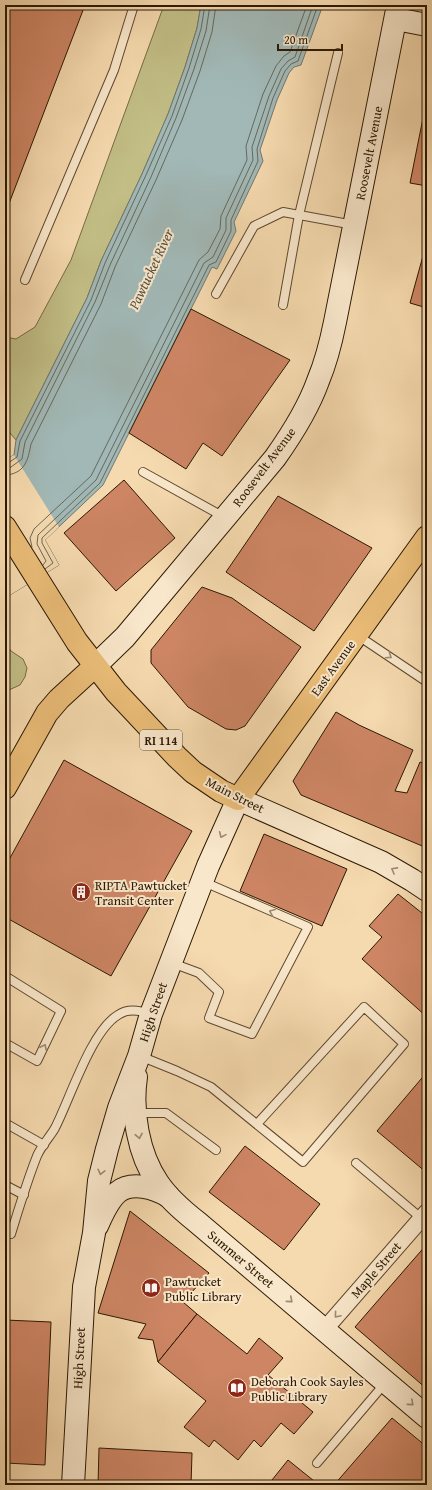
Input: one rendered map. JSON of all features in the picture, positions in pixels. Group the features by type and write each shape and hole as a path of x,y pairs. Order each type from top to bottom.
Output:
{"main road":[{"path":"397,12 427,25"},
{"name":"Roosevelt Avenue","path":"5,788 47,713 62,696 126,637 275,458 292,433 306,408 318,381 336,322 397,12"},
{"name":"Main Street","path":"5,527 77,642 95,666 121,697 193,772 221,791 380,862 427,890"},
{"name":"East Avenue","path":"238,799 425,544"},
{"name":"High Street","path":"73,1485 84,1287 94,1233 99,1180 111,1130 127,1084 139,1056 151,1014 203,881 238,799"},
{"name":"Summer Street","path":"139,1056 136,1079 136,1113 141,1144 146,1160 158,1183 168,1196 427,1417"},
{"name":"High Street","path":"94,1233 110,1201 118,1192 126,1188 143,1187 168,1196"}],"street":[{"name":"Maple Street","path":"325,1329 424,1215"}],"lane":[{"path":"25,280 114,70 134,5"},
{"path":"283,305 299,215 338,53"},
{"path":"216,294 254,226 283,212 355,225"},
{"path":"143,472 225,518"},
{"path":"357,635 427,682"},
{"path":"171,963 199,973 219,992 209,1018 252,1034 308,927 203,881"},
{"path":"5,976 61,1011 37,1061 5,1043"},
{"path":"139,1056 177,1071 210,1087 303,1162 404,1044 364,1007 257,1124"},
{"path":"5,1231 11,1234 37,1154 54,1128 96,1040 108,1022 117,1015 126,1011 136,1010 151,1014"},
{"path":"136,1113 166,1113 216,1150"},
{"path":"5,1123 44,1145"},
{"path":"356,1163 424,1215"},
{"path":"5,1185 24,1195"},
{"path":"317,1463 386,1382"}],"shaded area":[{"path":"164,5 201,5 197,28 185,67 168,114 142,174 101,261 87,298 16,440 5,427 5,337 16,339 35,327 71,260"},
{"path":"5,642 11,651 23,659 27,668 25,677 20,685 9,690 5,699"}],"water":[{"name":"Pawtucket River","path":"201,5 323,5 301,65 294,67 289,73 277,100 260,150 263,161 234,222 236,231 217,269 212,267 103,485 45,540 59,565 5,598 5,460 14,455 16,440 87,298 101,261 142,174 168,114 197,28"}],"pier":[{"path":"14,455 59,527 45,540 59,565 5,598 5,460"}],"building":[{"path":"5,5 85,5 5,214"},
{"path":"427,98 427,186 410,183"},
{"path":"426,245 427,246 427,308 410,303"},
{"path":"191,309 290,360 222,456 203,443 186,469 129,433"},
{"path":"124,480 175,538 116,591 64,533"},
{"path":"278,496 372,548 314,631 226,572"},
{"path":"202,587 232,598 301,647 245,726 236,730 226,729 188,707 151,663 151,650"},
{"path":"336,712 359,725 413,750 395,791 407,793 420,762 427,765 427,848 301,795 293,781"},
{"name":"RIPTA Pawtucket Transit Center","path":"64,760 192,831 111,976 5,917 5,867"},
{"path":"264,834 347,869 322,926 240,891"},
{"path":"398,894 427,917 427,1017 362,959 382,937 369,926"},
{"path":"427,1072 427,1173 377,1131"},
{"path":"245,1146 320,1204 284,1250 209,1192"},
{"name":"Pawtucket Public Library","path":"130,1211 209,1273 183,1302 197,1314 158,1362 153,1340 138,1338 146,1324 98,1313"},
{"path":"427,1244 427,1389 355,1327"},
{"name":"Deborah Cook Sayles Public Library","path":"197,1314 247,1354 259,1338 283,1358 268,1375 313,1412 294,1434 281,1423 261,1447 254,1440 238,1460 214,1440 209,1447 184,1427 206,1401 158,1362"},
{"path":"5,1320 51,1322 45,1465 5,1463"},
{"path":"392,1418 427,1447 427,1485 334,1485"},
{"path":"99,1448 192,1453 191,1485 98,1485"},
{"path":"288,1460 319,1485 268,1485"}],"place":[{"name":"RIPTA Pawtucket Transit Center","path":"81,892"},
{"name":"Pawtucket Public Library","path":"151,1288"},
{"name":"Deborah Cook Sayles Public Library","path":"237,1388"}]}
